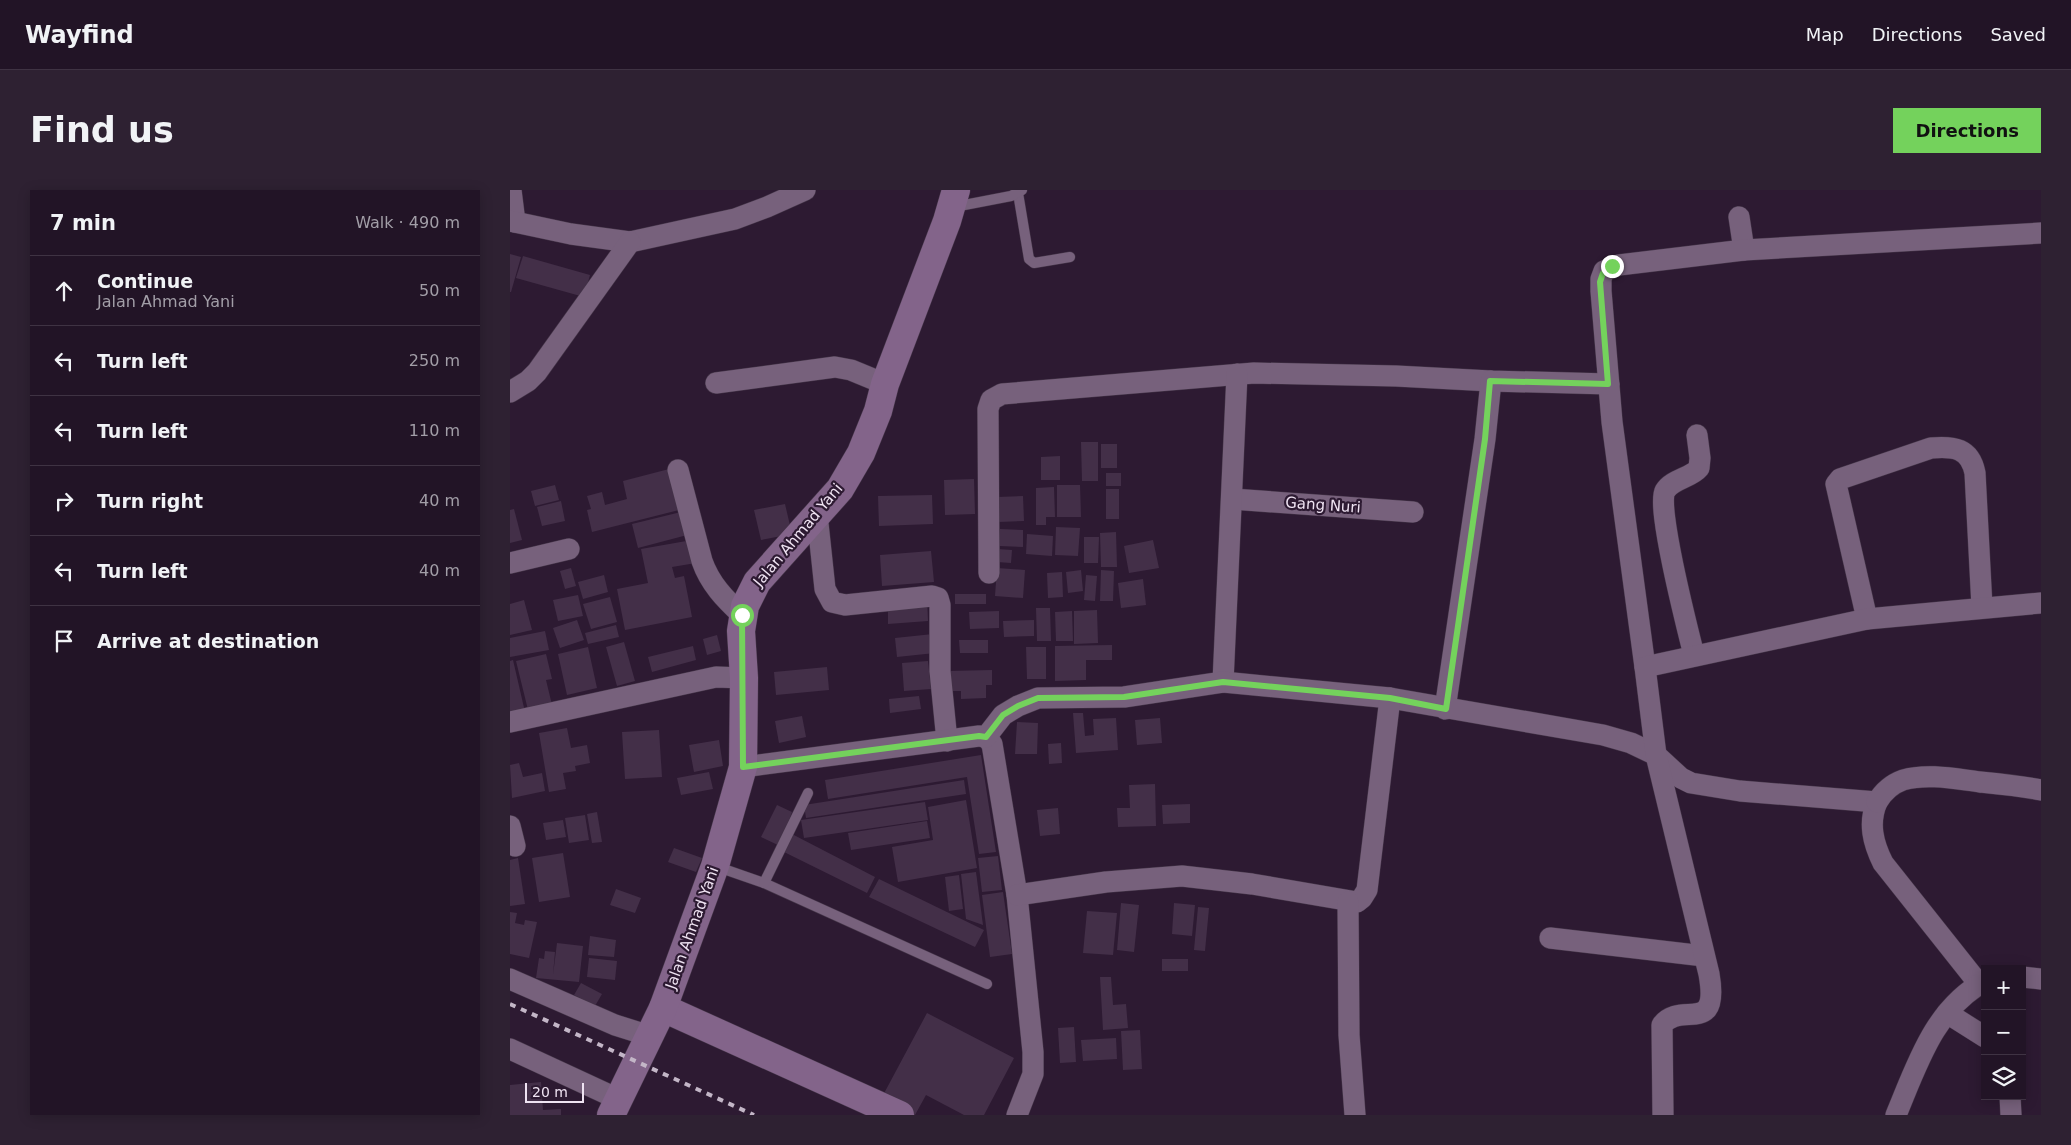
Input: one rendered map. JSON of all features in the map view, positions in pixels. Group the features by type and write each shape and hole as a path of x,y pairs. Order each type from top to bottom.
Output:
{"street":[{"path":"511,190 512,221 578,235 630,242 735,219 767,208 805,190"},
{"name":"Jalan Ahmad Yani","path":"620,1096 663,1008 715,866 743,767 744,678 741,641 742,615 746,603 757,582 840,489 861,453 878,411 884,384 917,302 953,199"},
{"path":"1739,217 1744,250"},
{"path":"1663,1115 1662,1025 1667,1020 1700,1012 1708,1007 1712,998 1711,986 1656,755 1612,422 1600,282 1603,273 1618,265 1744,250 2041,233"},
{"path":"510,392 528,381 537,372 630,242"},
{"path":"716,382 836,367 851,370 884,384"},
{"path":"989,573 988,409 994,398 1005,393 1237,374 1396,376 1608,384"},
{"path":"1223,682 1237,374"},
{"path":"1446,709 1485,439 1490,381"},
{"path":"1694,655 1665,523 1663,498 1667,487 1699,468 1700,458 1697,435"},
{"path":"1867,619 1836,484 1840,479 1931,448 1944,447 1958,450 1969,457 1973,463 1982,607"},
{"path":"678,470 707,575 720,594 742,615"},
{"name":"Gang Nuri","path":"1232,499 1413,512"},
{"path":"818,514 826,589 832,602 845,605 932,596 938,598 940,605 940,671 947,740"},
{"path":"510,563 569,549"},
{"path":"1645,667 1867,619 1982,607 2041,604"},
{"path":"510,722 716,677 744,678"},
{"path":"986,737 1003,715 1018,706 1038,698 1124,697 1223,682 1390,698 1603,735 1631,743 1656,755 1681,778 1691,783 1740,791 1877,802"},
{"path":"1017,895 1106,882 1182,876 1252,884 1348,902 1358,901 1367,890 1390,698"},
{"path":"743,767 979,736 986,737 992,744 1017,895 1034,1063 1034,1074 1017,1115"},
{"path":"1981,981 1883,863 1873,836 1872,817 1877,802 1885,791 1897,783 1926,778 1947,777 2041,790"},
{"path":"1348,902 1350,1034 1355,1115"},
{"path":"1550,938 1704,956"},
{"path":"2026,977 2041,979"},
{"path":"510,979 615,1025 650,1036"},
{"path":"1896,1115 1928,1039 1956,1002 1981,983"},
{"path":"663,1008 900,1115"},
{"path":"1947,1013 1981,1034"},
{"path":"510,1049 620,1096"},
{"path":"2010,1100 2011,1115"}],"lane":[{"path":"953,199 1020,192 1029,259 1034,263 1070,257"},
{"path":"764,884 808,794"},
{"path":"715,866 764,884 987,984"}],"building":[{"path":"510,254 521,257 511,292 510,292"},
{"path":"523,256 590,275 584,297 516,278"},
{"path":"1081,442 1098,442 1098,481 1082,481"},
{"path":"1101,444 1117,444 1117,468 1101,468"},
{"path":"1060,456 1060,480 1041,480 1041,457"},
{"path":"669,469 679,510 592,532 587,510 591,509 587,496 602,492 605,505 627,499 623,481"},
{"path":"1106,473 1121,473 1121,486 1106,486"},
{"path":"974,479 975,514 945,515 944,480"},
{"path":"555,485 559,500 535,506 531,491"},
{"path":"1057,485 1080,485 1081,517 1057,517"},
{"path":"1054,487 1055,517 1046,517 1046,525 1036,525 1036,488"},
{"path":"1106,489 1119,489 1119,519 1106,519"},
{"path":"932,495 933,524 879,526 878,496"},
{"path":"1023,496 1024,521 998,522 997,497"},
{"path":"561,501 565,521 542,526 537,507"},
{"path":"785,504 792,534 761,540 754,510"},
{"path":"514,509 522,540 510,543 510,510"},
{"path":"685,511 691,534 638,548 632,524"},
{"path":"1056,527 1080,528 1078,556 1055,555"},
{"path":"1000,529 1023,530 1023,547 999,546"},
{"path":"1116,532 1117,567 1101,567 1100,533"},
{"path":"1027,534 1053,536 1052,556 1026,554"},
{"path":"1084,537 1099,537 1098,563 1084,563"},
{"path":"692,540 696,563 672,567 675,578 684,576 692,617 625,630 617,589 648,583 641,549"},
{"path":"1153,540 1159,568 1129,573 1124,546"},
{"path":"997,549 1012,550 1011,563 997,562"},
{"path":"931,551 934,582 882,586 880,555"},
{"path":"571,568 576,586 565,589 560,571"},
{"path":"997,568 1025,570 1023,598 995,596"},
{"path":"1081,570 1083,591 1068,593 1066,572"},
{"path":"1101,570 1114,571 1113,601 1100,601"},
{"path":"1062,572 1063,597 1048,598 1047,573"},
{"path":"604,575 608,592 583,599 578,582"},
{"path":"1086,575 1097,576 1095,601 1084,600"},
{"path":"1143,579 1146,605 1121,608 1118,583"},
{"path":"955,594 986,594 986,604 955,604"},
{"path":"578,595 583,616 558,621 553,600"},
{"path":"610,597 617,622 591,629 583,604"},
{"path":"927,597 928,621 888,624 888,604"},
{"path":"524,600 532,630 510,635 510,604"},
{"path":"1036,608 1050,608 1051,641 1037,641"},
{"path":"1097,610 1098,643 1074,644 1074,611"},
{"path":"999,611 999,628 970,629 969,612"},
{"path":"1072,611 1073,641 1056,641 1055,612"},
{"path":"577,620 584,640 560,648 553,628"},
{"path":"1034,620 1034,636 1004,637 1003,621"},
{"path":"616,625 619,637 588,644 585,633"},
{"path":"545,631 549,650 510,657 510,638"},
{"path":"933,634 935,653 897,657 895,638"},
{"path":"717,635 721,651 707,655 703,639"},
{"path":"959,640 988,640 988,653 960,653"},
{"path":"624,642 635,681 617,686 606,647"},
{"path":"1112,645 1112,660 1086,660 1086,680 1055,681 1055,646"},
{"path":"693,646 696,660 652,672 648,657"},
{"path":"588,647 597,688 567,695 558,654"},
{"path":"1026,647 1046,647 1046,679 1027,679"},
{"path":"546,654 552,679 546,680 553,709 529,714 516,661"},
{"path":"513,660 525,712 510,716 510,661"},
{"path":"928,661 931,689 904,691 902,663"},
{"path":"827,667 829,690 776,695 774,672"},
{"path":"992,670 992,685 986,685 986,698 961,699 961,691 948,691 948,671"},
{"path":"919,696 921,709 890,713 889,699"},
{"path":"1073,713 1083,713 1085,736 1094,735 1093,719 1116,718 1118,750 1076,753"},
{"path":"802,716 806,737 779,743 775,721"},
{"path":"1160,718 1162,743 1137,745 1135,720"},
{"path":"1017,722 1038,723 1037,754 1015,754"},
{"path":"567,728 571,748 587,745 590,763 575,766 576,771 563,773 566,789 549,792 539,733"},
{"path":"659,730 662,777 625,779 622,732"},
{"path":"719,740 723,766 694,772 689,745"},
{"path":"1061,743 1062,763 1049,764 1048,744"},
{"path":"981,755 996,852 979,854 967,777 828,799 825,780"},
{"path":"519,763 523,777 542,773 545,791 512,798 510,765"},
{"path":"709,772 713,789 681,795 677,778"},
{"path":"964,780 966,794 806,818 804,805"},
{"path":"1155,784 1156,826 1118,827 1117,808 1130,808 1129,785"},
{"path":"966,800 977,868 898,882 892,847 933,840 928,807"},
{"path":"925,802 928,820 804,838 801,820"},
{"path":"1190,804 1190,823 1163,824 1162,805"},
{"path":"777,805 792,812 780,846 761,837"},
{"path":"1058,808 1060,834 1040,836 1037,810"},
{"path":"597,812 602,842 592,843 587,814"},
{"path":"585,815 589,840 569,843 565,818"},
{"path":"563,820 566,837 546,840 543,823"},
{"path":"927,821 930,838 851,850 848,833"},
{"path":"790,833 875,877 867,893 782,851"},
{"path":"674,848 702,858 696,872 668,862"},
{"path":"563,853 570,897 539,902 532,858"},
{"path":"998,856 1002,890 982,892 978,858"},
{"path":"518,858 525,904 510,906 510,860"},
{"path":"976,872 983,925 966,919 961,874"},
{"path":"959,875 963,909 949,911 945,877"},
{"path":"879,879 984,930 975,947 869,897"},
{"path":"616,889 641,898 635,913 610,905"},
{"path":"1003,892 1012,954 990,957 982,895"},
{"path":"1121,903 1139,905 1134,952 1117,950"},
{"path":"1174,903 1195,905 1192,936 1172,934"},
{"path":"1198,907 1209,908 1205,951 1194,950"},
{"path":"1087,911 1117,913 1113,955 1083,953"},
{"path":"510,912 517,913 515,923 524,925 525,920 537,922 529,958 510,954"},
{"path":"590,936 616,940 614,957 588,955"},
{"path":"557,943 583,946 579,982 536,978 539,958 544,959 545,951 555,952 553,975"},
{"path":"589,958 617,961 615,980 587,977"},
{"path":"1162,959 1188,959 1188,971 1162,971"},
{"path":"1100,977 1111,977 1113,1005 1126,1004 1128,1028 1103,1030"},
{"path":"581,983 602,994 595,1006 574,995"},
{"path":"927,1013 1014,1058 984,1115 964,1115 926,1095 915,1115 912,1115 881,1099"},
{"path":"1074,1027 1076,1062 1060,1063 1058,1028"},
{"path":"1140,1030 1142,1069 1123,1070 1121,1031"},
{"path":"1116,1038 1117,1059 1083,1061 1081,1040"},
{"path":"541,1082 543,1110 561,1109 561,1115 510,1115 510,1085"}],"railway":[{"path":"510,1004 754,1115"}],"route":[{"path":"742,615 741,641 744,678 743,767 979,736 986,737 1003,715 1025,702 1038,698 1124,697 1223,682 1390,698 1446,709 1485,439 1490,381 1608,384 1600,282 1603,273 1612,266"}]}
